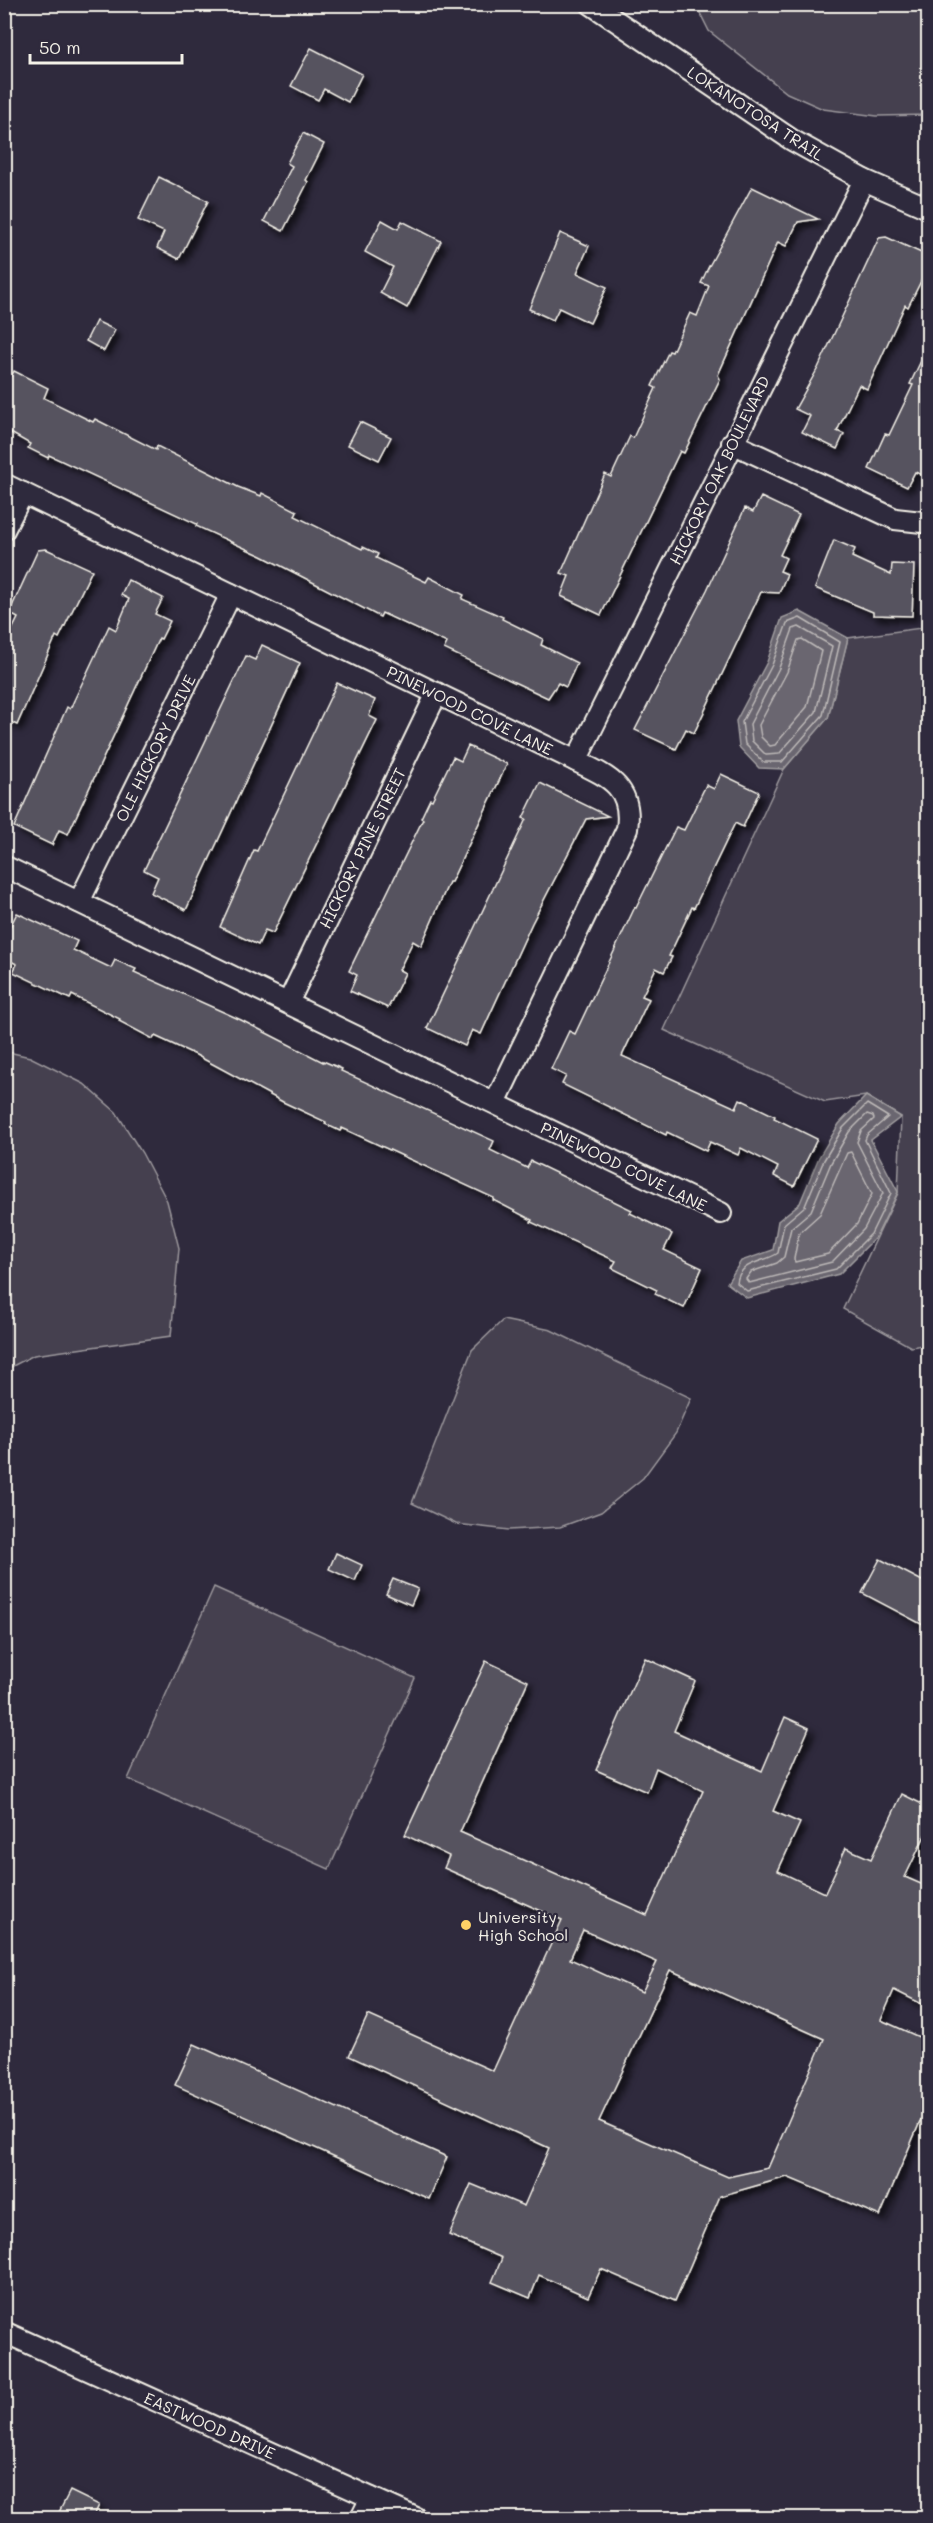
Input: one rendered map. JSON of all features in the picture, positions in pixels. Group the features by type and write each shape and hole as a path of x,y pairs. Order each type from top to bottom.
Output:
{"street":[{"name":"LOKANOTOSA TRAIL","path":"591,4 792,140 864,180 928,208"},
{"name":"HICKORY OAK BOULEVARD","path":"576,761 864,180"},
{"path":"732,443 895,519 922,522 928,520"},
{"name":"PINEWOOD COVE LANE","path":"4,484 607,776 618,786 626,799 629,815 627,829 495,1103"},
{"path":"4,530 22,493"},
{"name":"OLE HICKORY DRIVE","path":"79,902 231,594"},
{"name":"HICKORY PINE STREET","path":"288,1003 437,693"},
{"name":"PINEWOOD COVE LANE","path":"4,866 721,1213"},
{"name":"EASTWOOD DRIVE","path":"4,2332 416,2518"},
{"path":"361,2518 371,2498"}],"shaded area":[{"path":"696,5 928,5 928,115 877,116 823,109 787,93 709,31"},
{"path":"928,627 928,1344 911,1347 843,1309 898,1193 901,1117 866,1096 825,1102 664,1030 784,769 828,718 848,638"},
{"path":"4,1051 30,1057 84,1084 116,1112 142,1153 167,1201 179,1248 171,1336 34,1355 5,1370"},
{"path":"503,1320 551,1330 691,1398 676,1433 643,1478 601,1512 560,1527 509,1530 456,1524 412,1503 472,1350"},
{"path":"214,1587 415,1678 329,1869 128,1779"}],"water":[{"path":"799,611 848,638 828,718 784,769 759,768 739,747 736,721 767,662 782,618"},
{"path":"866,1096 901,1117 871,1140 898,1192 876,1237 839,1274 747,1298 727,1283 741,1261 773,1250 778,1221 800,1203 819,1157 839,1124"}],"building":[{"path":"311,48 362,74 348,102 324,89 318,100 291,86"},
{"path":"303,133 324,144 283,231 264,221 292,166 287,163"},
{"path":"159,177 208,201 179,259 157,248 164,232 138,220"},
{"path":"752,187 818,219 798,222 786,246 778,242 718,375 720,379 684,453 680,451 601,615 561,596 569,576 561,573 605,474 611,477 630,436 633,438 656,388 652,386 669,351 672,352 690,313 697,316 709,286 701,283"},
{"path":"382,220 398,229 402,221 441,241 407,308 380,293 393,267 365,252"},
{"path":"560,233 589,246 577,273 607,287 590,323 559,308 553,320 529,309"},
{"path":"886,237 928,256 928,267 908,307 905,305 867,389 859,385 837,431 844,434 837,449 802,432 810,416 795,409 818,368 879,238"},
{"path":"96,321 115,330 104,351 86,341"},
{"path":"928,346 928,464 923,475 915,472 907,487 869,469 885,434 889,435 913,385 910,384"},
{"path":"14,371 48,388 44,398 93,422 95,419 156,450 157,446 238,487 261,496 262,493 297,511 295,516 362,549 363,547 378,554 376,558 426,582 429,577 464,595 462,599 503,617 502,619 543,639 541,645 577,663 566,687 558,683 548,698 444,649 447,643 382,613 380,617 262,556 196,526 197,524 49,455 48,458 28,448 30,444 4,429 4,373 11,376"},
{"path":"360,422 391,437 379,460 348,445"},
{"path":"761,497 799,515 780,555 786,558 780,571 787,574 779,593 761,592 694,733 686,729 676,749 635,730 707,590 745,508 753,512"},
{"path":"834,540 855,549 852,557 891,575 892,564 914,565 912,616 873,615 873,612 815,588"},
{"path":"46,549 92,570 59,638 56,636 17,725 4,719 4,646 18,618 9,613 38,550"},
{"path":"128,580 163,598 155,614 170,621 161,639 159,638 68,834 59,830 52,845 14,827 67,707 70,709 109,626 116,630 129,599 121,595"},
{"path":"262,645 300,663 186,910 151,893 158,877 144,870 246,656 255,660"},
{"path":"337,683 375,700 369,716 377,720 273,933 265,930 258,945 220,927 254,850 257,851"},
{"path":"468,746 507,764 449,882 421,946 413,941 399,970 405,973 388,1008 350,991 357,975 349,971 423,819 421,818 430,799 432,800 453,757 461,761"},
{"path":"721,774 759,792 743,827 735,823 694,908 692,907 664,972 656,968 642,996 649,999 622,1056 736,1108 740,1099 817,1139 794,1186 774,1176 778,1167 741,1148 738,1155 710,1142 706,1151 667,1132 666,1135 562,1084 566,1076 551,1069 569,1031 575,1034 676,827 684,830 706,785 714,789"},
{"path":"540,783 608,816 586,819 532,923 481,1034 472,1030 465,1046 427,1028 526,819 523,818"},
{"path":"17,913 77,941 73,950 111,968 115,960 136,969 134,972 241,1020 323,1062 342,1069 341,1071 494,1141 490,1150 527,1168 531,1161 632,1210 630,1213 672,1234 664,1250 702,1268 684,1308 655,1294 657,1290 612,1268 616,1261 531,1222 532,1220 493,1200 494,1198 342,1128 340,1131 325,1124 326,1122 283,1102 196,1055 155,1036 153,1039 119,1021 120,1019 72,995 70,999 13,972 17,964 4,958 4,939"},
{"path":"336,1553 362,1565 355,1581 329,1569"},
{"path":"880,1559 928,1584 928,1615 923,1625 862,1593"},
{"path":"393,1579 418,1589 411,1605 386,1594"},
{"path":"645,1658 695,1681 674,1731 762,1771 785,1717 809,1728 773,1811 800,1823 778,1871 825,1893 846,1848 871,1859 902,1794 928,1807 928,1829 905,1877 928,1887 928,2007 894,1990 881,2020 928,2041 928,2103 880,2216 787,2177 720,2196 675,2301 601,2269 588,2297 539,2275 530,2298 492,2282 502,2258 449,2235 471,2184 524,2206 549,2148 349,2056 368,2015 493,2071 562,1920 444,1868 449,1856 405,1835 486,1661 528,1681 460,1832 647,1915 703,1791 656,1768 647,1792 596,1770","holes":["583,1930 657,1962 642,1992 570,1959","670,1970 824,2039 768,2168 728,2177 599,2121"]},
{"path":"194,2044 447,2157 429,2199 175,2085"},
{"path":"70,2491 99,2505 93,2518 56,2518"}],"place":[{"name":"University High School","path":"466,1925"}]}
